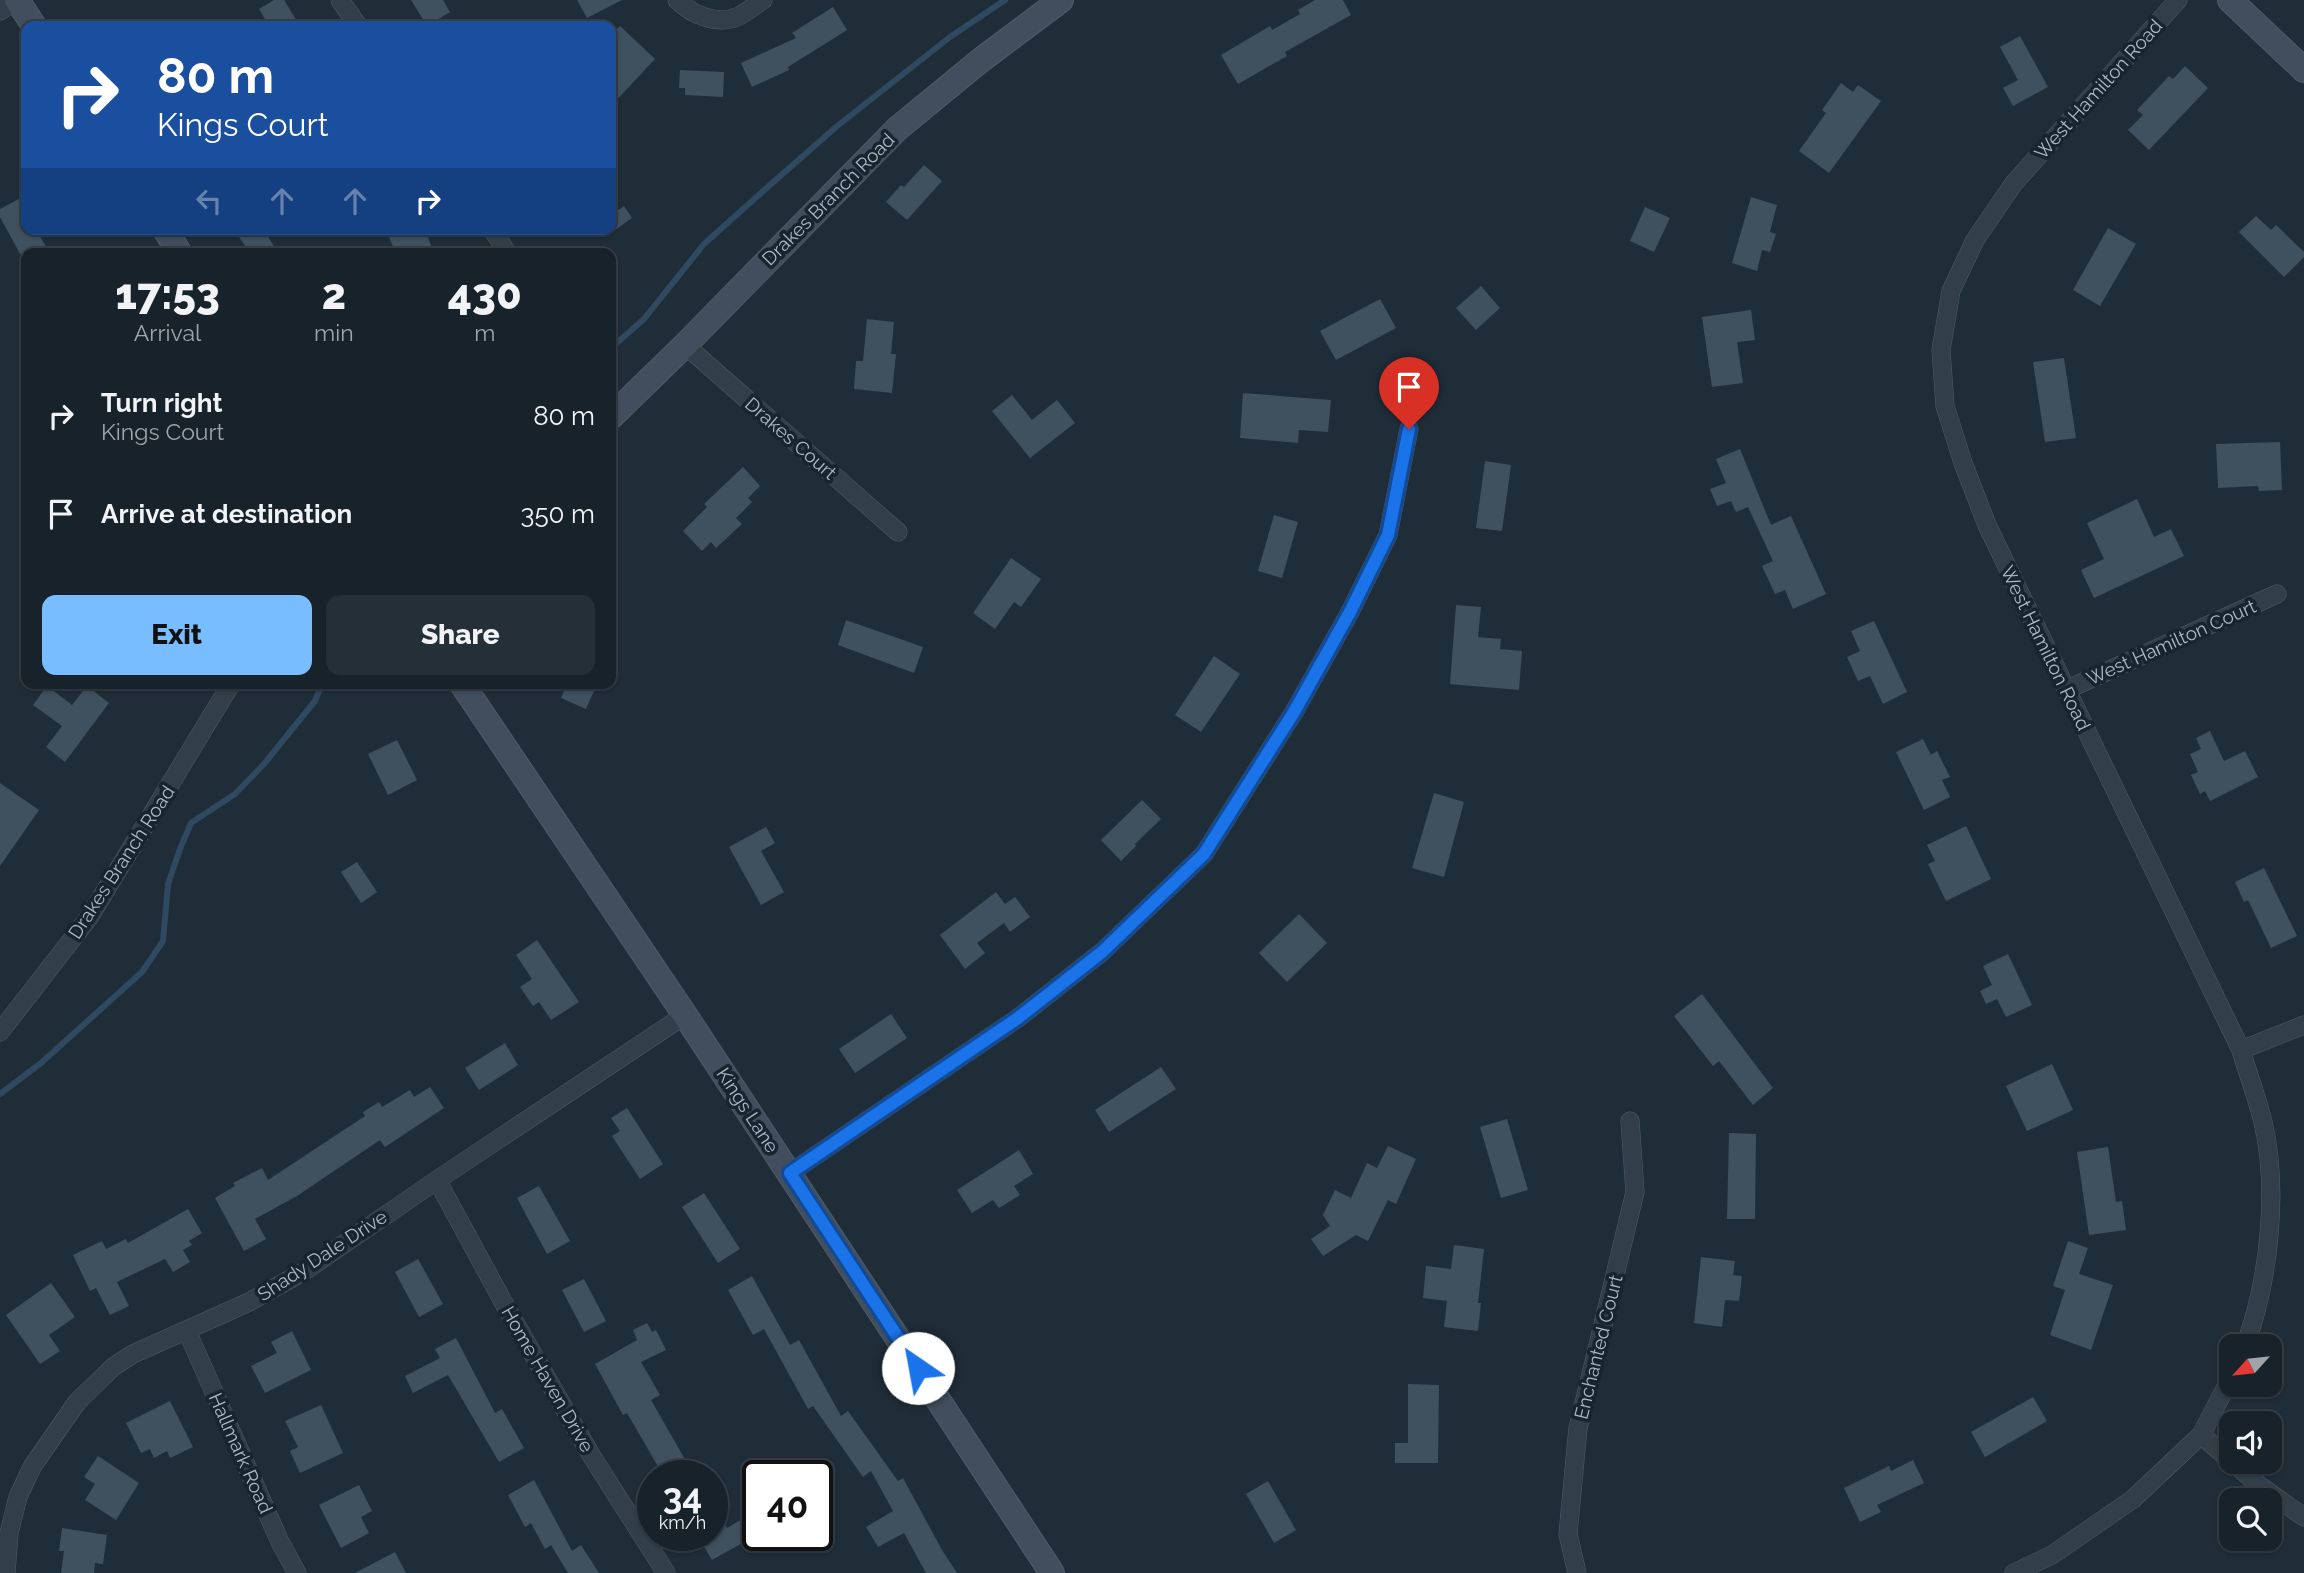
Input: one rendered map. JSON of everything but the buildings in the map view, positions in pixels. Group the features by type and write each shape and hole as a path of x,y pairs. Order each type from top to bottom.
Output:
{"street":[{"path":"0,11 17,0 31,21"},
{"path":"340,0 355,21"},
{"path":"677,0 687,9 709,19 738,17 763,0"},
{"name":"Drakes Branch Road","path":"616,412 897,129 981,60 1061,0"},
{"name":"West Hamilton Road","path":"2178,0 2014,183 1975,240 1951,291 1941,350 1945,406 1987,525 2241,1050 2263,1124 2270,1179 2268,1251 2256,1316 2249,1334"},
{"path":"2230,0 2304,70"},
{"name":"Drakes Court","path":"685,345 898,532"},
{"path":"790,1173 1018,1018 1102,952 1204,854 1294,712 1350,612 1388,535 1409,429"},
{"name":"West Hamilton Court","path":"2066,690 2277,594"},
{"name":"Drakes Branch Road","path":"0,1032 90,916 229,689"},
{"name":"Kings Lane","path":"465,689 790,1173 1052,1573"},
{"name":"Shady Dale Drive","path":"6,1573 9,1533 18,1497 37,1459 76,1402 113,1367 133,1354 257,1298 303,1272 685,1015"},
{"path":"2241,1050 2304,1025"},
{"name":"Enchanted Court","path":"1577,1573 1568,1534 1578,1428 1635,1192 1630,1121"},
{"name":"Home Haven Drive","path":"437,1180 591,1455 666,1573"},
{"name":"Hallmark Road","path":"187,1331 280,1542 297,1573"},
{"path":"2014,1573 2052,1555 2133,1499 2201,1435 2221,1397"},
{"path":"2201,1435 2259,1486 2304,1517"}],"waterway":[{"path":"616,344 644,319 704,244 761,193 836,127 950,37 1005,0"},
{"path":"0,1094 41,1063 142,972 163,941 168,884 191,823 235,794 264,764 315,701 320,689"}],"route":[{"path":"918,1368 790,1173 1018,1018 1102,952 1204,854 1294,712 1350,612 1388,535 1409,429"}]}
